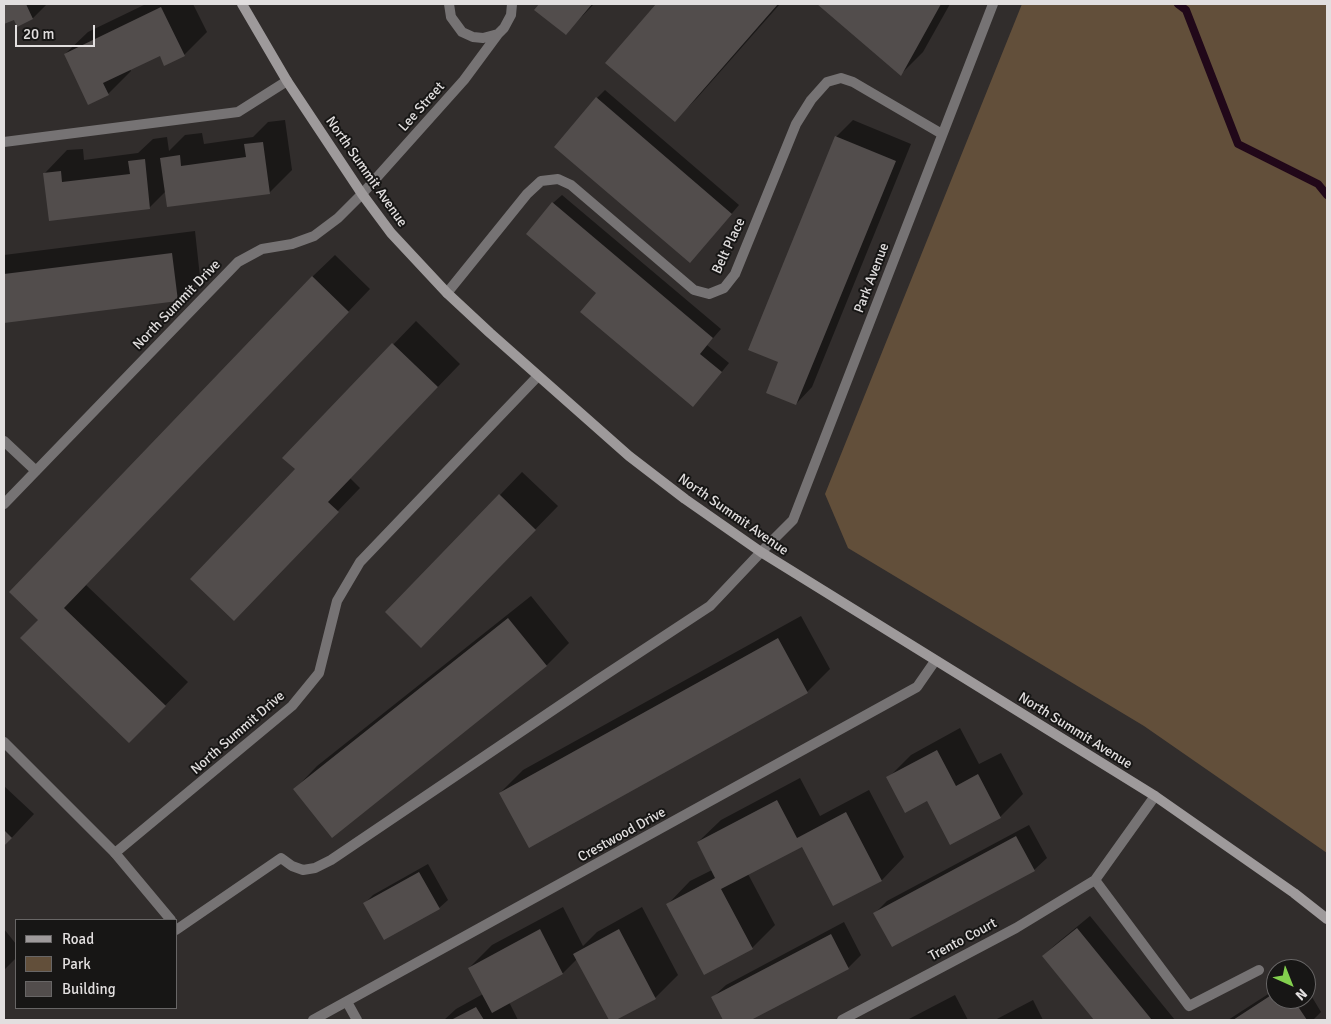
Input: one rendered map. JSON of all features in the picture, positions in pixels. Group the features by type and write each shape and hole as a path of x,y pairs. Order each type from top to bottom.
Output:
{"street":[{"name":"North Summit Avenue","path":"242,4 287,81 362,194 391,233 448,293 629,456 685,499 761,552 1155,796 1287,888 1327,919"},
{"path":"449,4 451,18 462,32 473,37 483,38 498,34"},
{"name":"Lee Street","path":"362,194 464,80 504,28 511,15 512,4"},
{"name":"Park Avenue","path":"178,927 281,858 292,866 303,870 315,868 331,860 596,680 710,606 793,520 993,4"},
{"name":"Belt Place","path":"448,293 527,194 541,181 558,179 571,186 694,290 709,294 724,288 735,274 796,124 827,82 841,78 854,82 942,134"},
{"path":"4,142 238,112 287,81"},
{"name":"North Summit Drive","path":"4,504 238,262 262,250 292,244 314,236 338,218 362,194"},
{"name":"North Summit Drive","path":"115,853 292,706 319,673 337,601 360,562 538,376"},
{"path":"4,441 36,471"},
{"name":"Crestwood Drive","path":"313,1020 917,687 935,661"},
{"path":"4,742 115,853 170,919"},
{"name":"Trento Court","path":"842,1020 1016,928 1095,880 1155,796"},
{"path":"1095,880 1189,1006 1259,970"},
{"path":"347,1002 357,1020"}],"green space":[{"path":"1022,4 1327,4 1327,853 1144,726 848,548 825,494"}],"building":[{"path":"4,4 26,4 33,19 17,27 14,20 4,24"},
{"path":"539,4 592,4 566,35 534,10"},
{"path":"656,4 778,4 675,122 605,63"},
{"path":"817,4 941,4 901,76"},
{"path":"161,7 185,56 164,66 160,56 103,83 109,95 88,105 64,54"},
{"path":"596,97 732,214 690,263 554,147"},
{"path":"835,136 896,161 796,405 766,393 778,362 748,350"},
{"path":"263,142 270,194 167,207 160,158 180,155 181,166 246,157 244,144"},
{"path":"145,159 150,209 49,221 43,173 61,171 62,182 130,174 128,161"},
{"path":"552,202 713,338 700,354 722,372 693,407 580,312 596,293 526,234"},
{"path":"172,253 178,301 4,323 4,274"},
{"path":"312,276 349,312 64,608 166,706 129,743 20,638 38,620 9,592"},
{"path":"392,343 438,387 328,502 339,512 234,621 190,579 295,469 282,458"},
{"path":"499,494 536,530 421,648 385,612"},
{"path":"508,618 547,666 332,838 293,789"},
{"path":"778,638 808,693 529,848 499,793"},
{"path":"937,750 956,786 978,774 1001,818 950,845 927,801 905,813 886,777"},
{"path":"777,800 797,838 846,812 882,881 833,906 802,847 721,889 753,949 704,975 666,904 715,878 697,842"},
{"path":"4,830 12,838 4,846"},
{"path":"1016,836 1035,871 892,947 873,913"},
{"path":"419,872 440,909 384,940 363,903"},
{"path":"1077,928 1152,1020 1094,1020 1042,956"},
{"path":"540,929 563,974 492,1013 468,968"},
{"path":"619,929 656,999 616,1020 609,1020 573,954"},
{"path":"831,934 849,969 751,1020 723,1020 711,997"},
{"path":"1266,999 1266,1009 1300,1009 1307,1020 1233,1020"},
{"path":"476,1007 484,1020 451,1020"}],"waterway":[{"path":"1178,4 1186,10 1238,144 1318,184 1327,195"}]}
